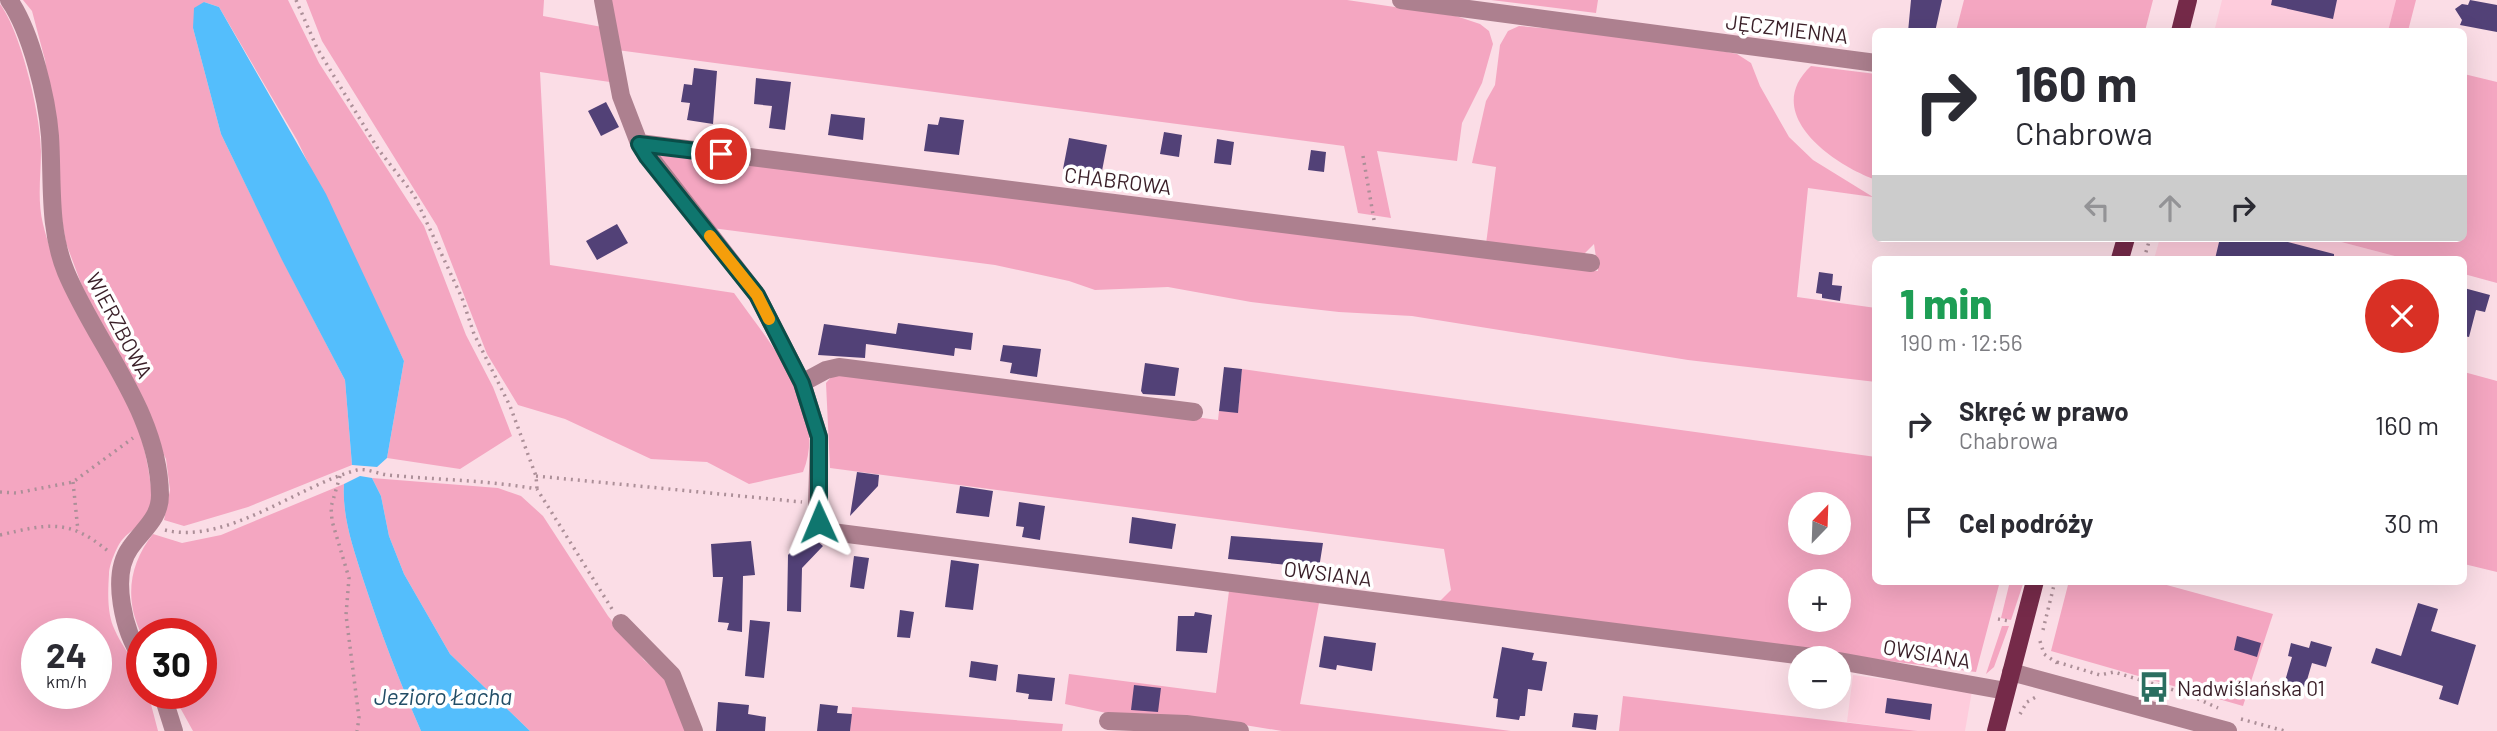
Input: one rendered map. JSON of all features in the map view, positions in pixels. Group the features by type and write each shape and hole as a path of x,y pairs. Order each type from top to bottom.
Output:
{"main road":[{"path":"2181,28 2188,0"},
{"path":"1996,731 2034,585"}],"street":[{"name":"WIERZBOWA","path":"9,0 18,12 37,71 50,135 52,221 66,272 147,428 160,472 160,502 150,527 131,547 122,562"},
{"path":"603,0 621,96 639,144 757,295 802,383 819,437 817,503"},
{"name":"JĘCZMIENNA","path":"1401,0 1872,62"},
{"name":"CHABROWA","path":"639,144 1591,263"},
{"path":"802,383 826,370 839,367 1194,412"},
{"name":"OWSIANA","path":"817,503 819,522 824,531 830,534 1788,654"},
{"path":"122,562 126,631"},
{"path":"621,623 672,674 694,731"},
{"name":"OWSIANA","path":"1851,663 2006,691"},
{"path":"2011,672 2231,723"},
{"path":"167,709 174,731"},
{"path":"1108,721 1186,724 1240,731"}],"path":[{"path":"296,0 317,48 344,93 378,149 414,195 462,298 474,334 510,406 536,476 537,489 621,623"},
{"path":"1363,156 1377,236"},
{"path":"0,492 16,493 73,482 147,428"},
{"path":"150,527 183,534 244,519 360,469 386,475 449,477 537,489"},
{"path":"340,476 331,507 336,542 349,578 346,615 359,718 357,731"},
{"path":"536,476 817,503"},
{"path":"73,482 78,531"},
{"path":"0,535 56,525 86,533 122,562"},
{"path":"2057,663 2100,675 2113,672 2174,690 2227,713"},
{"path":"2231,723 2285,731"}],"shaded area":[{"path":"23,0 288,0 319,63 424,226 466,335 493,387 512,436 460,469 387,458 404,361 297,140 219,7 204,2 193,28 221,134 345,380 352,465 248,507 184,526 164,520 170,490 166,459 82,286 66,243 57,192 58,148 45,60 32,11"},
{"path":"306,0 544,0 543,16 602,27 610,82 540,72 550,265 734,293 778,354 802,400 808,424 809,448 803,472 749,484 707,462 651,459 565,419 518,405 487,354 437,226 322,41"},
{"path":"610,0 1347,0 1456,16 1480,24 1489,31 1493,44 1482,83 1462,123 1457,161 1377,151 1391,218 1358,213 1344,146 617,50"},
{"path":"1491,0 1598,0 1596,13"},
{"path":"1964,0 2153,0 2146,28 1957,28"},
{"path":"2222,0 2396,0 2389,28 2215,28"},
{"path":"2396,0 2416,0 2409,28 2389,28"},
{"path":"0,4 15,34 34,96 41,151 41,215 51,251 73,302 126,401 140,433 152,493 147,516 122,540 109,570 108,600 111,618 21,618 21,709 112,709 112,622 126,651 126,709 152,709 158,731 0,731"},
{"path":"1519,26 1656,38 1737,54 1751,63 1760,86 1789,137 1813,160 1872,196 1808,188 1797,297 1872,307 1872,382 1688,360 1412,316 1339,312 1251,302 1168,287 1095,290 1069,281 995,265 712,228 648,149 1598,271 1594,244 1582,256 1486,244 1496,167 1472,163 1486,101 1495,85 1500,45 1508,31"},
{"path":"1811,66 1872,74 1872,178 1841,163 1809,135 1798,119 1794,102 1797,84"},
{"path":"2467,75 2497,82 2497,283 2467,275 2467,256 2395,256 2341,242 2467,242"},
{"path":"2159,242 2341,242 2395,256 2155,256"},
{"path":"1242,369 1872,456 1872,585 1999,585 1976,672 1851,656 1851,646 1788,646 1788,648 1437,604 1451,590 1444,549 830,468 826,383 833,375 842,371 1218,420 1219,411 1238,412"},
{"path":"2467,373 2497,381 2497,572 2467,565"},
{"path":"372,478 498,488 521,496 543,516 608,616 644,660 669,682 686,731 530,731 450,654 404,574 389,536 381,496"},
{"path":"344,484 346,520 369,598 421,731 193,731 181,709 217,709 217,618 135,618 131,596 132,583 139,558 153,534 182,543 221,535"},
{"path":"2009,585 2023,585 2011,620 2001,618"},
{"path":"2068,585 2167,585 2273,614 2243,706 2051,651"},
{"path":"1229,591 1319,603 1300,704 1511,731 1282,731 1214,720 1120,716 1065,704 1069,674 1216,693"},
{"path":"2002,626 2009,626 1994,667 1986,674"},
{"path":"1853,675 1972,691 1965,731 1918,731 1847,722 1849,709 1851,709"},
{"path":"1623,696 1918,731 1619,731"},
{"path":"852,707 1063,724 1062,731 850,731"}],"water":[{"path":"204,2 219,7 326,194 404,361 387,458 377,467 352,465 345,380 282,260 221,134 193,28 194,8"},
{"name":"Jezioro Łacha","path":"360,476 372,478 381,496 389,536 404,574 450,654 530,731 421,731 376,618 349,532 344,484"}],"building":[{"path":"1911,0 1942,0 1936,28 1908,28"},
{"path":"2272,0 2337,0 2333,19 2271,5"},
{"path":"2470,0 2497,5 2497,32 2460,25 2462,20 2455,9 2462,4 2468,5"},
{"path":"694,68 717,71 713,124 687,120 690,103 681,102 684,84 692,85"},
{"path":"756,78 791,82 785,130 769,128 772,106 754,104"},
{"path":"606,102 619,127 601,136 588,111"},
{"path":"831,114 865,118 863,140 828,135"},
{"path":"940,117 964,120 959,155 924,151 928,124 938,125"},
{"path":"1164,132 1182,135 1179,157 1160,154"},
{"path":"1069,138 1107,145 1101,176 1063,169"},
{"path":"1217,139 1234,142 1231,165 1214,163"},
{"path":"1311,150 1326,152 1324,172 1308,170"},
{"path":"617,224 628,243 597,260 586,241"},
{"path":"2219,242 2288,242 2334,254 2334,256 2216,256"},
{"path":"1819,272 1833,274 1832,285 1842,286 1840,301 1822,298 1822,294 1816,293"},
{"path":"2467,289 2490,295 2485,312 2476,310 2469,337"},
{"path":"898,323 973,333 971,350 955,348 954,356 866,344 865,358 818,355 824,324 896,334"},
{"path":"1003,345 1041,349 1037,377 1010,373 1012,363 1000,361"},
{"path":"1145,363 1179,368 1175,396 1143,394 1141,391"},
{"path":"1224,367 1242,369 1238,413 1219,411"},
{"path":"857,472 879,475 878,486 850,516"},
{"path":"960,486 993,491 989,517 956,513"},
{"path":"1019,502 1045,506 1040,540 1022,537 1024,527 1016,526"},
{"path":"1132,517 1176,524 1172,549 1129,543"},
{"path":"808,533 823,546 802,568 801,612 787,611 788,555"},
{"path":"1231,536 1323,543 1319,568 1228,559"},
{"path":"751,541 755,575 743,576 742,632 727,630 729,623 718,622 723,577 713,577 711,544"},
{"path":"854,556 869,558 864,589 850,587"},
{"path":"951,560 979,564 973,610 945,607"},
{"path":"2418,603 2438,609 2431,631 2476,645 2458,705 2439,699 2443,686 2371,663 2376,648 2401,656"},
{"path":"900,610 914,612 910,638 897,637"},
{"path":"1195,612 1212,615 1207,653 1176,651 1178,616 1194,616"},
{"path":"750,620 770,622 764,678 745,676"},
{"path":"1324,636 1376,643 1372,671 1337,665 1336,670 1319,667"},
{"path":"2237,636 2261,643 2257,657 2234,650"},
{"path":"2311,641 2332,647 2326,667 2312,663 2305,687 2292,686 2285,681 2292,657 2288,656 2291,643 2309,648"},
{"path":"1502,647 1534,653 1532,660 1547,662 1542,691 1528,689 1525,716 1520,716 1519,720 1496,717 1498,699 1493,698"},
{"path":"971,661 998,665 996,681 969,677"},
{"path":"1018,674 1055,678 1052,701 1028,699 1029,694 1016,692"},
{"path":"1134,685 1161,688 1158,712 1131,710"},
{"path":"1887,698 1932,704 1930,720 1885,713"},
{"path":"718,702 749,705 748,714 766,717 765,731 716,731"},
{"path":"820,704 838,706 837,713 852,714 850,731 817,731"},
{"path":"1574,713 1598,715 1596,730 1572,727"}],"slow traffic":[{"path":"710,236 757,295 769,319"}],"place":[{"name":"Nadwiślańska 01","path":"2154,687"}],"route":[{"path":"721,154 639,144 757,295 802,383 819,437 819,522"}]}
